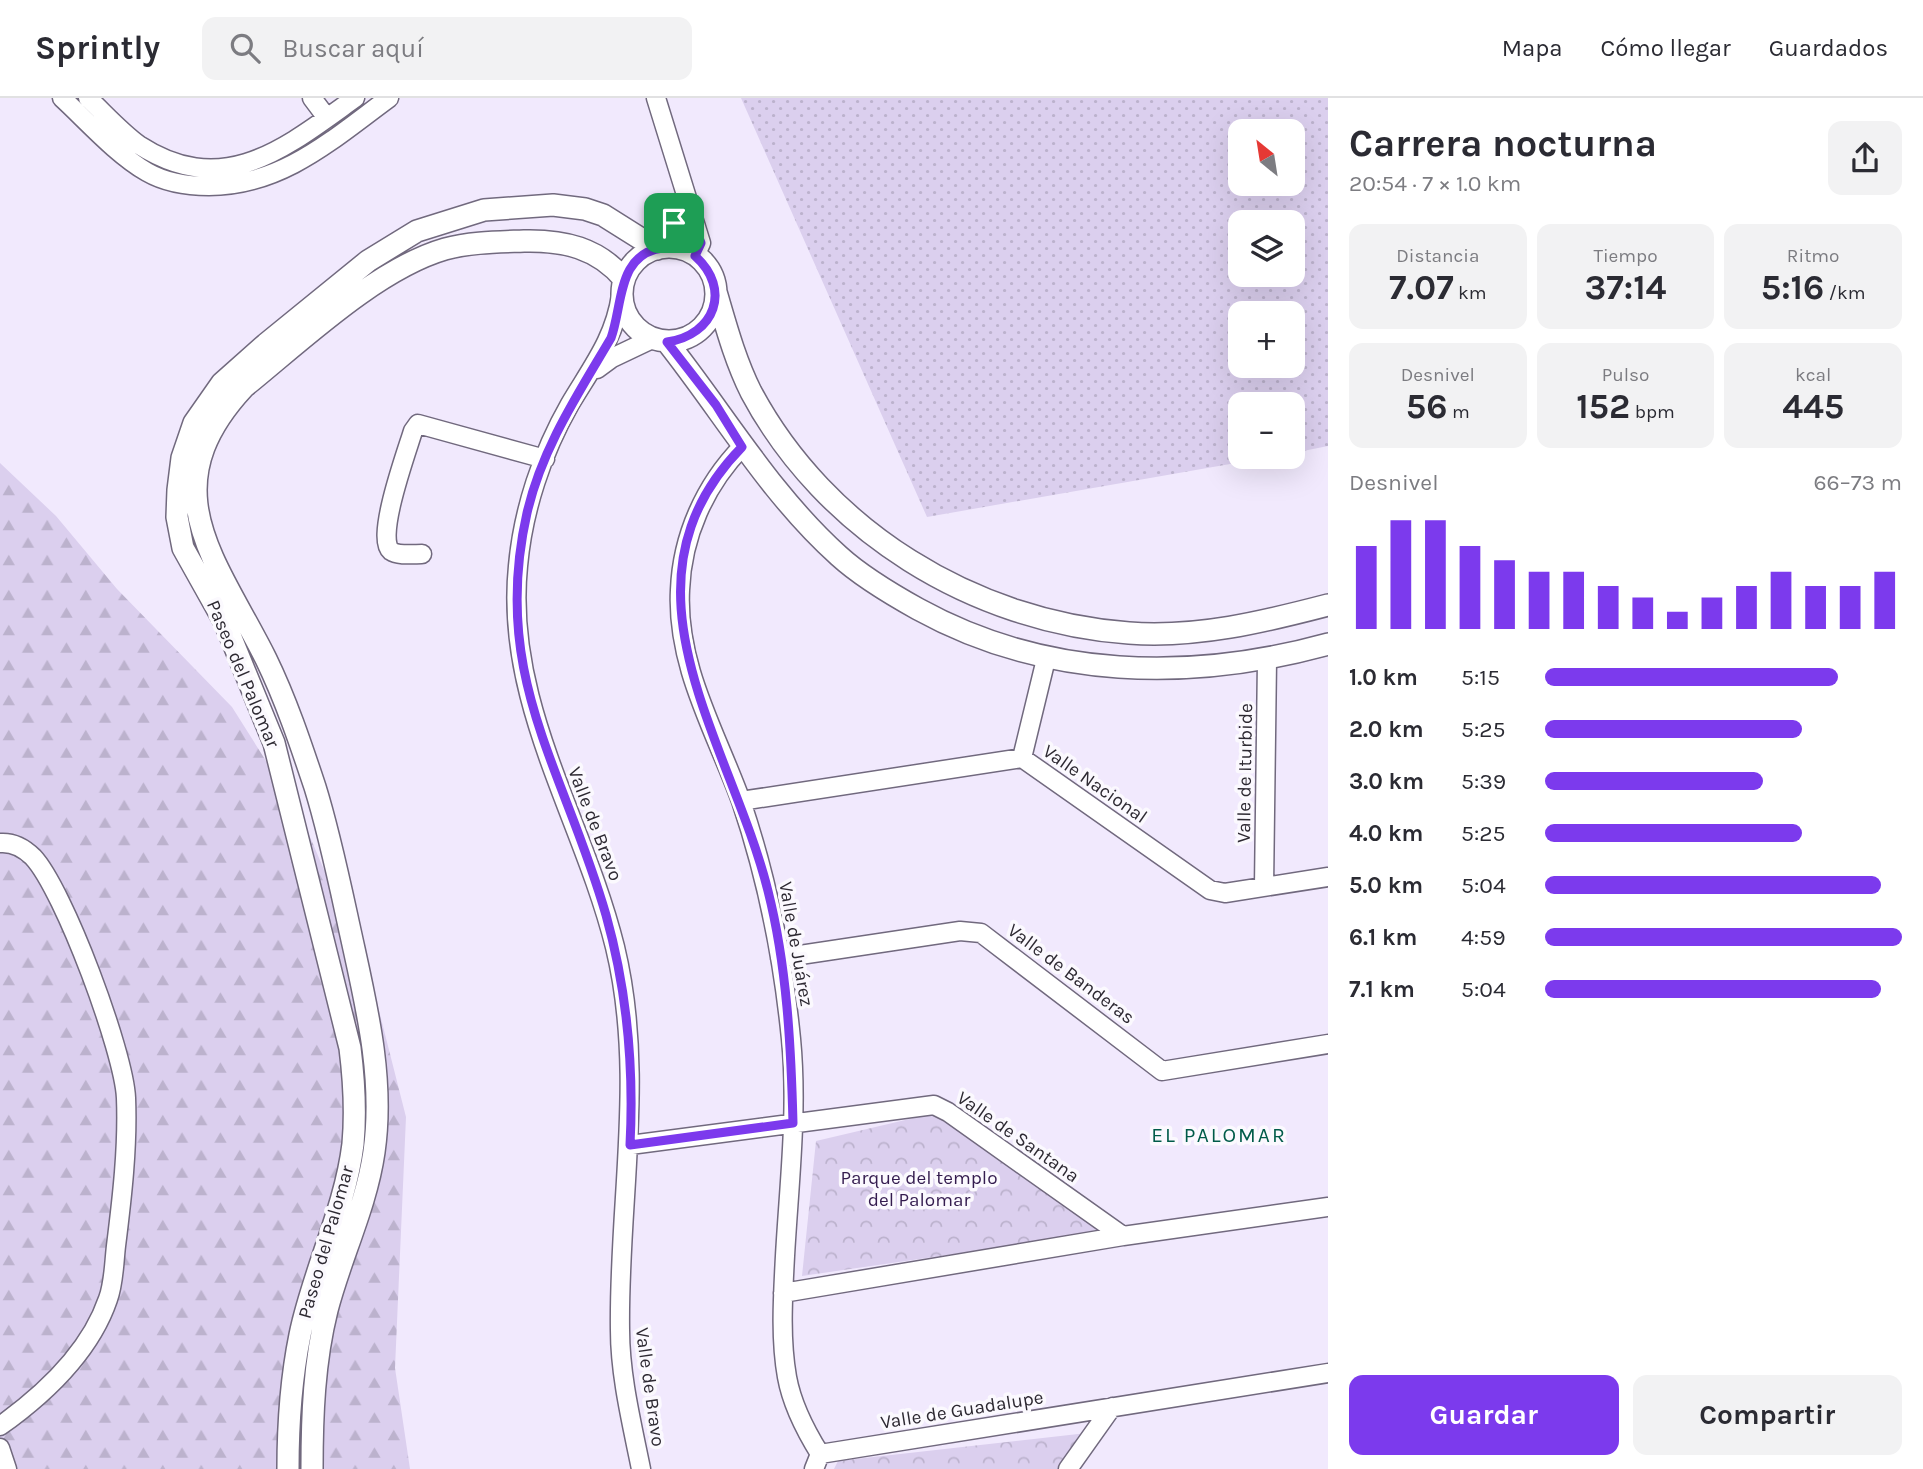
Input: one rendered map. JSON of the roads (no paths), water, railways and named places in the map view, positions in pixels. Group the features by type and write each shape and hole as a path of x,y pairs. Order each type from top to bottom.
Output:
{"street":[{"path":"62,98 145,171 164,181 197,186 247,184 274,176 301,162 389,98"},
{"path":"88,98 137,143 170,162 199,169 234,168 264,159 355,98"},
{"path":"312,98 327,118"},
{"path":"656,98 701,243 695,256"},
{"path":"660,248 666,230 681,218 687,204"},
{"name":"Paseo del Palomar","path":"288,1469 291,1396 299,1337 337,1243 364,1204 374,1149 375,1052 337,871 315,787 286,706 233,618 183,548 177,517 182,458 194,424 222,383 266,344 391,245 417,231 484,210 553,205 584,209 627,228 660,248"},
{"name":"Paseo del Palomar","path":"312,1469 313,1402 353,1145 355,1092 350,1048 274,743 233,618 202,537 194,502 200,455 226,406 244,387 368,289 419,259 445,249 540,241 576,246 610,262 623,287"},
{"path":"1328,606 1242,627 1129,633 1065,623 967,593 917,566 864,528 821,488 779,435 752,392 733,351 712,276 695,256 684,250 660,248 632,265 623,287 625,313 636,329 660,340 716,405 742,447 840,558 895,596 949,626 1046,659 1116,668 1182,669 1267,660 1328,645"},
{"name":"Valle de Bravo","path":"623,287 611,338 570,404 545,459 528,510 518,563 519,647 525,688 536,725 580,837 615,950 631,1058 630,1145 620,1334 629,1410 641,1469"},
{"path":"660,340 683,339 696,332 710,314 716,292"},
{"name":"Valle de Bravo","path":"589,376 612,358 660,340"},
{"path":"422,554 394,553 388,549 385,539 389,512 413,431 418,424 426,424 545,459"},
{"name":"Valle de Juárez","path":"742,447 713,482 697,512 689,535 680,589 685,652 693,681 741,802 768,891 780,958 791,1040 793,1123 783,1293 787,1378 801,1425 817,1462"},
{"path":"1022,758 1046,659"},
{"name":"Valle de Iturbide","path":"1264,887 1267,660"},
{"name":"Valle Nacional","path":"741,802 1022,758 1210,890 1225,893 1328,877"},
{"path":"0,843 21,847 48,877 83,955 111,1032 126,1096 122,1195 110,1295 94,1334 66,1368 1,1428"},
{"path":"309,880 337,871"},
{"name":"Valle de Banderas","path":"780,958 960,931 981,933 1162,1071 1328,1044"},
{"name":"Valle de Santana","path":"630,1145 934,1105 948,1112 1123,1236"},
{"path":"783,1293 1123,1236 1328,1207"},
{"name":"Valle de Guadalupe","path":"817,1462 1112,1407 1328,1373"},
{"path":"1068,1469 1112,1407"},
{"path":"0,1448 3,1468"}],"district":[{"name":"EL PALOMAR","path":"1219,1135"}],"park label":[{"name":"Parque del templo del Palomar","path":"919,1189"}]}
